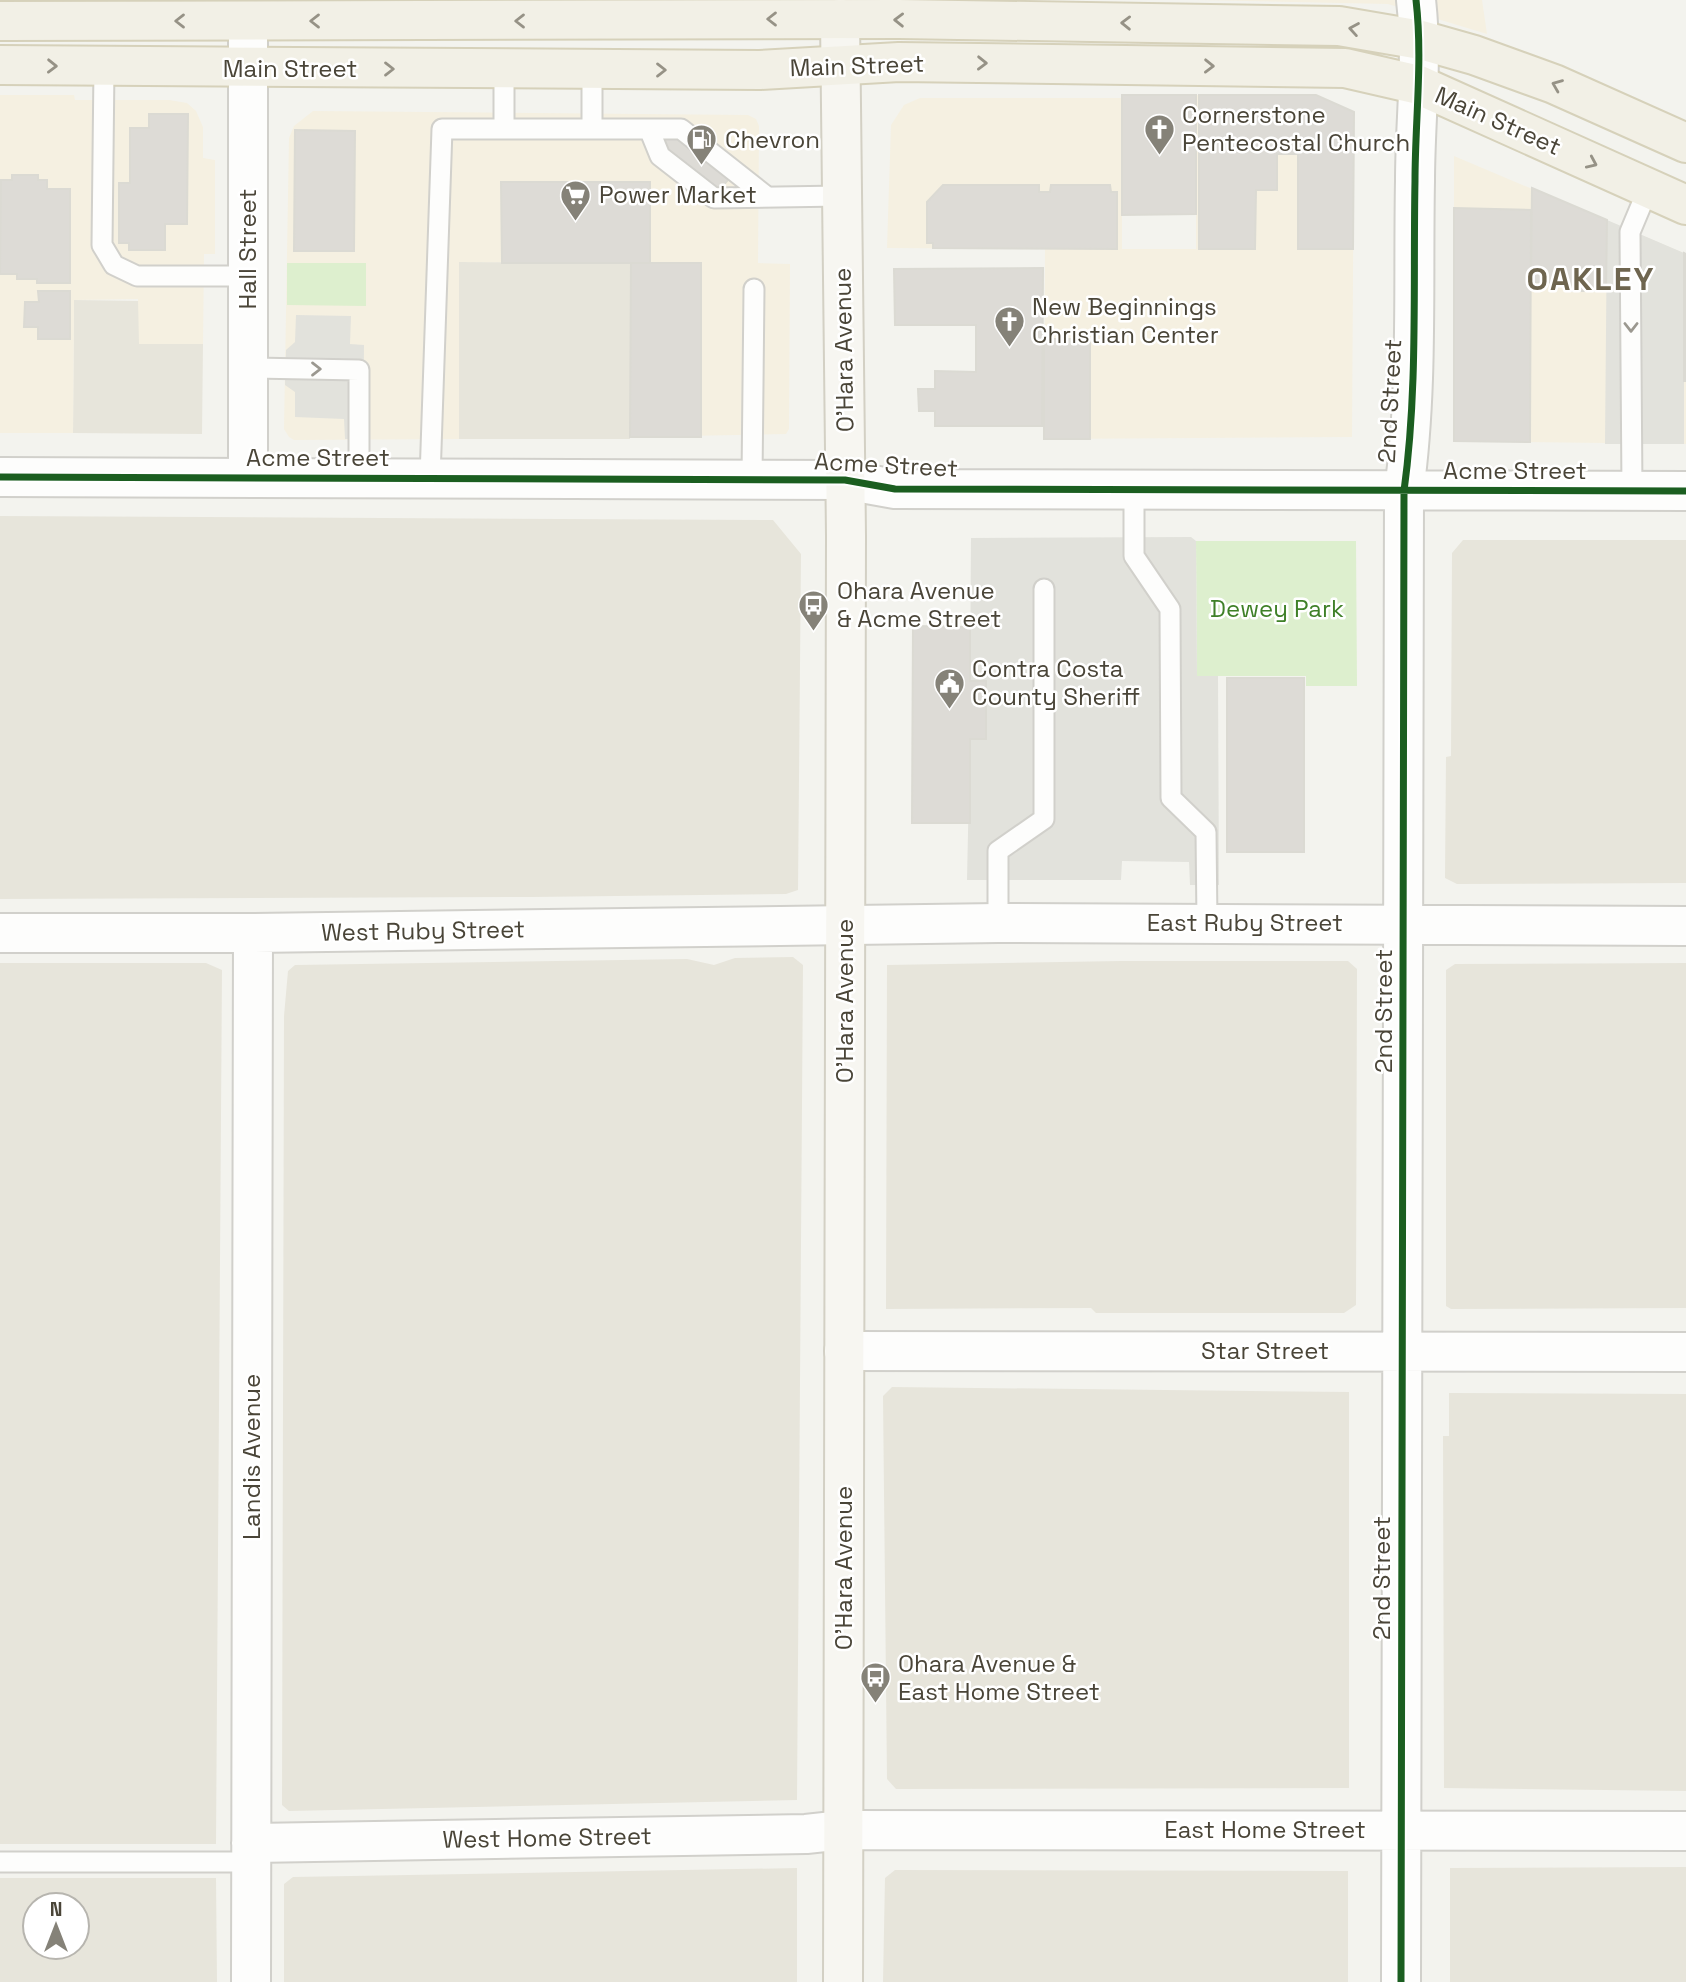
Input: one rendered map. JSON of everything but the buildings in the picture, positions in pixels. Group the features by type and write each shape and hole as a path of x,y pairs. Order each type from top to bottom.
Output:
{"main road":[{"name":"Main Street","path":"0,21 248,21 408,11 842,6 1339,26 1421,40 1474,55 1554,84 1686,144"},
{"name":"O'Hara Avenue","path":"842,6 840,65 845,480 843,1982"},
{"name":"Main Street","path":"0,65 760,70 899,62 1345,68 1419,85 1686,205"}],"street":[{"name":"2nd Street","path":"1401,1982 1404,491 1412,439 1415,136 1421,40 1416,0"},
{"name":"Hall Street","path":"248,21 248,477"},
{"name":"Acme Street","path":"0,477 845,480 895,489 1686,491"},
{"name":"East Ruby Street","path":"845,925 1404,923 1686,926"},
{"name":"West Ruby Street","path":"0,933 253,933 845,925"},
{"name":"Landis Avenue","path":"251,1982 253,933"},
{"name":"Star Street","path":"844,1351 1686,1352"},
{"name":"West Home Street","path":"251,1852 807,1834 844,1830"},
{"name":"East Home Street","path":"844,1830 1686,1831"}],"lane":[{"path":"104,67 102,245 114,265 137,276 248,276"},
{"path":"504,70 504,129"},
{"path":"592,70 592,129"},
{"path":"430,478 442,129 681,129 766,196"},
{"path":"649,129 660,156 714,198 841,196"},
{"path":"1632,490 1630,232 1648,188"},
{"path":"752,479 754,289"},
{"path":"248,368 359,370 359,477"},
{"path":"1134,490 1134,556 1170,609 1171,798 1206,832 1207,923"},
{"path":"998,923 998,850 1044,819 1044,589"},
{"path":"0,1862 251,1852"}],"shaded area":[{"path":"1195,0 1482,0 1487,34 1388,4"},
{"path":"0,95 74,95 75,100 169,100 187,103 196,111 203,127 203,158 215,160 215,254 204,254 203,344 139,344 138,299 74,300 73,433 0,433"},
{"path":"1196,95 1316,95 1354,112 1352,437 1044,439 1045,249 887,248 891,125 904,105 920,98 1122,98 1122,249 1196,249"},
{"path":"313,111 748,115 756,119 759,126 758,263 790,264 789,429 786,434 630,437 630,263 459,262 459,439 294,440 289,437 284,429 289,138 294,126"},
{"path":"1454,156 1686,254 1686,444 1454,441"},
{"path":"1607,220 1684,253 1684,444 1605,444"},
{"path":"458,262 631,263 630,439 459,439"},
{"path":"74,300 139,301 140,344 203,344 202,434 73,433"},
{"path":"296,315 351,316 350,344 364,345 363,439 345,439 344,419 295,417 295,392 285,385 286,350 295,342"},
{"path":"0,516 773,520 801,554 798,890 786,894 532,897 0,899"},
{"path":"1191,537 1196,541 1197,676 1218,676 1219,885 1190,885 1189,862 1122,861 1121,880 967,880 970,739 986,738 986,682 970,681 971,538"},
{"path":"1463,540 1686,540 1686,883 1457,884 1445,878 1446,757 1451,756 1452,553"},
{"path":"793,957 803,965 797,1800 289,1811 282,1805 284,1016 288,971 295,965 687,959 714,965 735,958"},
{"path":"1348,961 1357,969 1356,1305 1344,1313 1096,1313 1091,1308 886,1309 887,965"},
{"path":"0,963 206,963 222,970 216,1844 0,1844"},
{"path":"1686,963 1686,1308 1451,1309 1446,1306 1446,970 1455,964"},
{"path":"892,1387 1349,1392 1349,1788 896,1789 887,1779 883,1396"},
{"path":"1449,1393 1686,1394 1686,1791 1444,1788 1443,1436 1449,1436"},
{"path":"1686,1867 1686,1982 1450,1982 1450,1868"},
{"path":"797,1868 797,1982 284,1982 284,1884 293,1877"},
{"path":"895,1870 1348,1871 1348,1982 883,1982 885,1878"},
{"path":"0,1878 216,1878 217,1982 0,1982"}],"green space":[{"path":"287,263 366,263 366,306 287,305"},
{"name":"Dewey Park","path":"1196,541 1356,541 1357,686 1306,686 1306,676 1197,676"}],"cycle path":[{"path":"1401,1982 1404,491 1413,375 1415,158 1419,68 1416,0"},
{"path":"0,477 845,480 895,489 1686,491"}],"place":[{"name":"Cornerstone Pentecostal Church","path":"1159,156"},
{"name":"Chevron","path":"702,167"},
{"name":"Power Market","path":"576,222"},
{"name":"New Beginnings Christian Center","path":"1009,348"},
{"name":"Ohara Avenue & Acme Street","path":"814,632"},
{"name":"Contra Costa County Sheriff","path":"949,710"},
{"name":"Ohara Avenue & East Home Street","path":"875,1705"}],"district":[{"name":"OAKLEY","path":"1591,279"}]}
